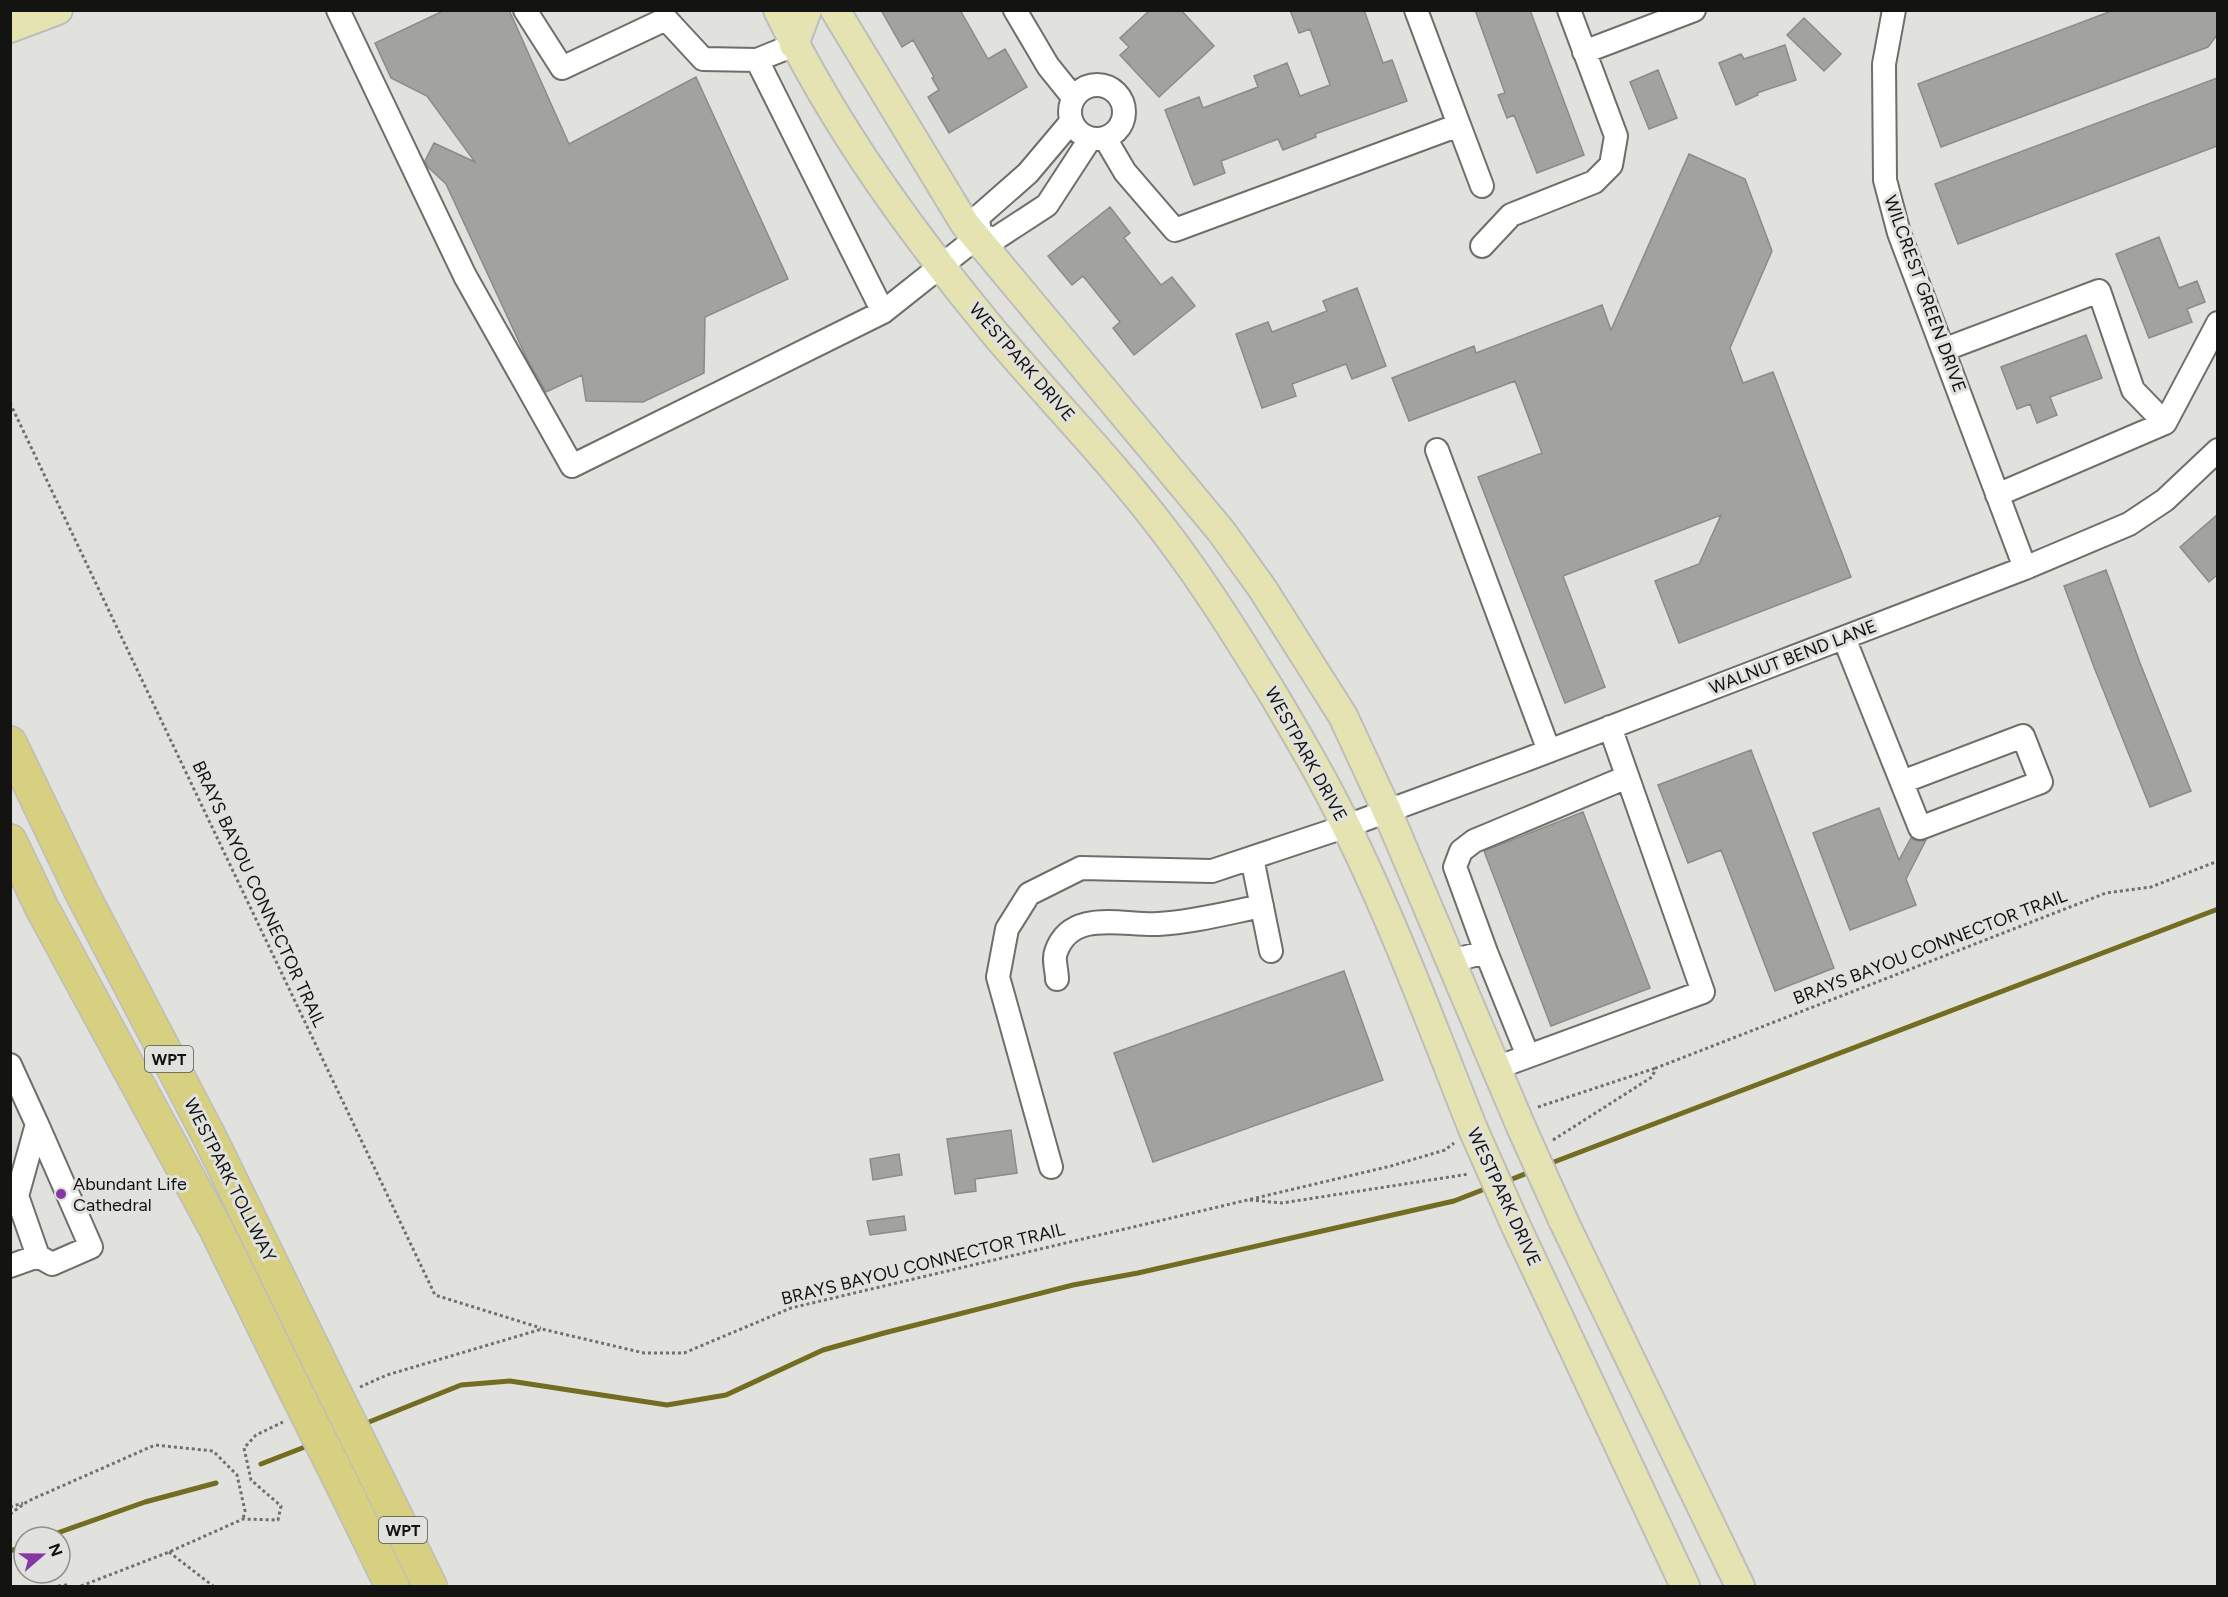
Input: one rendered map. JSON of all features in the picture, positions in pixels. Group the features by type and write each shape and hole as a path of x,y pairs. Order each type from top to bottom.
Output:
{"highway":[{"name":"WESTPARK TOLLWAY","path":"10,743 82,893 210,1138 430,1587"},
{"name":"WESTPARK TOLLWAY","path":"10,841 42,908 216,1229 392,1587"}],"main road":[{"path":"13,22 58,10"},
{"name":"WESTPARK DRIVE","path":"778,10 794,45 852,145 941,266 997,336 1091,442 1165,531 1224,614 1298,737 1347,826 1386,913 1473,1129 1515,1224 1685,1587"},
{"path":"794,45 807,10"},
{"path":"835,10 906,129 978,236 1221,531 1262,588 1343,716 1387,811 1563,1220 1740,1587"},
{"path":"1091,442 1124,414"},
{"path":"1224,614 1262,588"}],"street":[{"path":"338,10 465,276 572,466 883,312 978,236 995,239 1047,205 1097,139"},
{"path":"525,10 562,68 666,18 704,59 757,60 794,45"},
{"path":"1015,10 1048,66 1073,97"},
{"path":"1416,10 1482,186"},
{"path":"1482,246 1511,215 1593,183 1611,165 1616,136 1569,10"},
{"path":"1584,52 1694,10"},
{"name":"WILCREST GREEN DRIVE","path":"1894,10 1884,64 1885,180 1899,233 2025,568"},
{"path":"757,60 883,312"},
{"path":"1095,84 1113,89 1124,105 1124,115 1116,132 1097,139 1082,136 1071,122 1069,114 1073,97 1079,90 1095,84"},
{"path":"978,236 978,217 1028,173 1071,122"},
{"path":"1097,139 1175,230 1459,125"},
{"path":"1943,350 2099,291 2133,390 2165,423"},
{"path":"1997,495 2165,423 2217,322"},
{"path":"1437,450 1549,751"},
{"name":"WALNUT BEND LANE","path":"1051,1167 998,977 1007,929 1029,894 1082,868 1212,871 1347,826 1549,751 2025,568 2129,524 2164,500 2217,450"},
{"path":"1844,638 1920,828 2041,782 2023,736 1902,782"},
{"path":"1496,1068 1703,992 1610,728"},
{"path":"1528,1056 1455,867 1461,851 1474,841 1627,777"},
{"path":"1252,858 1271,951"},
{"path":"1057,979 1055,953 1064,937 1075,928 1093,922 1156,924 1202,919 1262,906"},
{"path":"1451,961 1486,952"},
{"path":"10,1065 37,1124 91,1246 52,1264 38,1256 19,1230 14,1197 37,1124"},
{"path":"10,1266 38,1256"}],"path":[{"name":"BRAYS BAYOU CONNECTOR TRAIL","path":"10,403 435,1295 542,1329 644,1353 684,1353 791,1308 1390,1166 1445,1150 1473,1129"},
{"name":"BRAYS BAYOU CONNECTOR TRAIL","path":"1519,1122 2106,893 2151,887 2217,861"},
{"name":"BRAYS BAYOU CONNECTOR TRAIL","path":"1551,1142 1652,1077 1656,1068"},
{"name":"BRAYS BAYOU CONNECTOR TRAIL","path":"1245,1200 1282,1203 1465,1176 1475,1172"},
{"name":"BRAYS BAYOU CONNECTOR TRAIL","path":"356,1389 387,1375 542,1329"},
{"path":"81,1587 169,1552 243,1518 278,1520 281,1506 251,1480 244,1448 256,1435 286,1421"},
{"path":"10,1507 28,1502 154,1445 213,1451 237,1475 244,1511 243,1518"},
{"path":"10,1514 28,1502"},
{"path":"169,1552 213,1587"},
{"path":"58,1587 66,1585 69,1587"}],"building":[{"path":"445,10 509,10 569,144 696,77 788,279 705,317 704,373 643,402 586,401 582,375 546,392 527,359 446,184 428,167 425,161 434,143 475,162 427,96 391,78 375,43"},
{"path":"881,10 960,10 988,59 1005,49 1027,87 949,133 928,97 939,90 932,78 934,77 913,40 902,47"},
{"path":"1150,10 1181,10 1214,46 1159,97 1120,55 1129,47 1120,38"},
{"path":"1290,10 1364,10 1383,63 1392,60 1407,101 1315,134 1316,137 1283,150 1278,139 1221,161 1225,173 1194,185 1165,110 1199,97 1203,108 1258,87 1254,76 1287,63 1300,96 1330,85 1310,29 1299,33"},
{"path":"1475,10 1530,10 1584,155 1537,173 1514,115 1507,118 1498,95 1505,93"},
{"path":"2114,10 2217,10 2217,35 2208,47 1941,147 1918,84"},
{"path":"1804,18 1841,54 1824,71 1787,35"},
{"path":"1785,45 1796,80 1757,93 1758,95 1736,105 1719,63 1741,54 1744,59"},
{"path":"1658,70 1677,118 1649,129 1630,82"},
{"path":"2217,78 2217,146 1958,244 1935,184"},
{"path":"1689,154 1745,179 1772,251 1730,348 1743,383 1773,372 1851,577 1679,643 1655,581 1699,564 1721,515 1563,576 1605,687 1565,703 1478,477 1542,453 1515,381 1409,421 1392,378 1474,346 1476,353 1602,305 1611,330"},
{"path":"1110,207 1130,233 1124,238 1161,285 1172,277 1195,306 1134,355 1113,328 1120,322 1083,276 1072,285 1048,256"},
{"path":"2159,237 2179,288 2197,281 2205,302 2187,309 2192,322 2149,338 2116,254"},
{"path":"1357,288 1386,366 1352,379 1346,364 1292,384 1296,396 1262,408 1236,334 1268,322 1272,332 1327,311 1323,301"},
{"path":"2086,335 2102,378 2050,397 2057,415 2037,423 2030,404 2017,409 2001,367"},
{"path":"2217,515 2217,575 2209,582 2180,547"},
{"path":"2106,570 2191,791 2150,807 2064,586"},
{"path":"1751,750 1834,968 1775,991 1721,850 1688,863 1658,785"},
{"path":"1879,808 1899,860 1911,838 1918,841 1926,840 1906,879 1916,905 1850,930 1813,833"},
{"path":"1583,812 1650,988 1551,1026 1484,851"},
{"path":"1344,971 1383,1080 1153,1162 1114,1053"},
{"path":"1011,1130 1017,1173 975,1179 976,1191 955,1194 947,1139"},
{"path":"899,1154 902,1175 873,1180 870,1159"},
{"path":"904,1216 906,1230 870,1235 867,1221"}],"waterway":[{"path":"1546,1165 2218,909"},
{"path":"1505,1182 1532,1171"},
{"path":"364,1424 461,1385 510,1381 667,1405 726,1395 823,1350 884,1333 1073,1285 1138,1273 1454,1201 1490,1187"},
{"path":"261,1464 310,1445"},
{"path":"72,1528 145,1502 216,1483"}],"place":[{"name":"Abundant Life Cathedral","path":"61,1194"}]}
